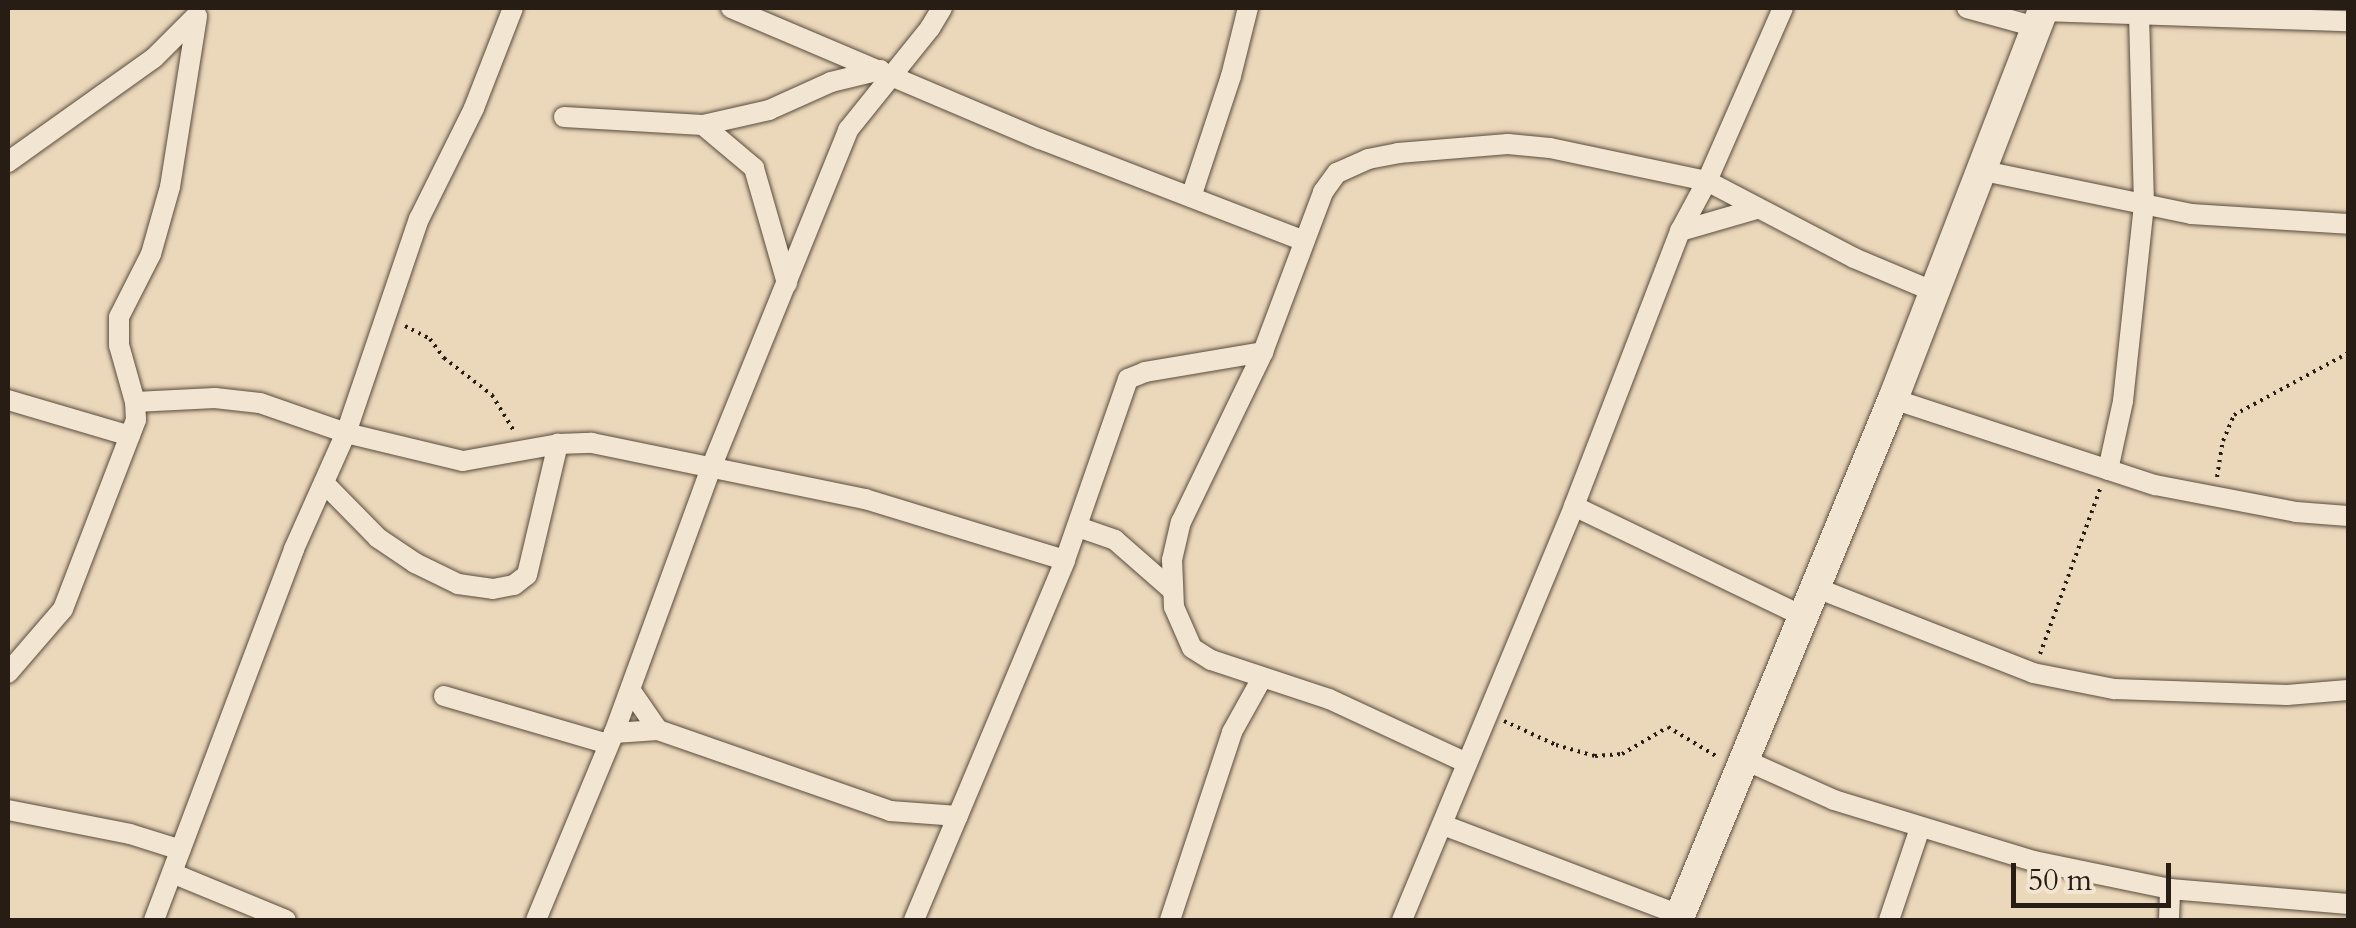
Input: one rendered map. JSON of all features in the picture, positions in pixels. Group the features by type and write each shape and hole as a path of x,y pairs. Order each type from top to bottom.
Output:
{"street":[{"path":"154,920 294,548 346,434 419,219 474,108 513,8"},
{"path":"731,8 1304,241"},
{"path":"536,920 631,691 711,468 848,130 885,73 930,28 942,8"},
{"path":"1191,197 1232,76 1248,8"},
{"path":"1402,920 1574,506 1680,231 1707,181 1783,8"},
{"path":"1967,8 2041,15 2348,21"},
{"path":"8,162 154,58 199,12"},
{"path":"8,673 63,609 130,436 136,402 119,346 119,316 151,254 170,187 199,12"},
{"path":"2108,470 2123,402 2144,205 2139,14"},
{"path":"1443,825 1679,918 1935,292 2041,15"},
{"path":"564,117 703,125 769,110 831,82 885,73"},
{"path":"703,125 754,168 787,283"},
{"path":"1467,762 1329,699 1211,660 1192,648 1180,629 1171,590 1181,522 1263,352 1324,192 1337,174 1368,159 1398,153 1508,144 1707,181 1756,209 1935,292"},
{"path":"1979,170 2190,214 2348,224"},
{"path":"1680,231 1756,209"},
{"path":"914,920 1065,560 1128,379 1145,372 1263,352"},
{"path":"136,402 215,398 260,403 346,434 464,461 558,444 592,443 865,499 1065,560"},
{"path":"1892,399 2108,470 2213,497 2348,516"},
{"path":"8,400 130,436"},
{"path":"325,484 378,538 415,563 458,584 493,590 514,585 527,574 558,444"},
{"path":"1574,506 1809,602 2034,673 2114,689 2287,695 2348,690"},
{"path":"1078,527 1115,540 1171,590"},
{"path":"1170,920 1232,732 1262,678"},
{"path":"631,691 658,730"},
{"path":"444,696 611,739 658,730 890,811 958,816"},
{"path":"1745,764 1834,800 2034,861 2170,889 2348,904"},
{"path":"8,810 130,834 181,850"},
{"path":"1890,920 1920,828"},
{"path":"172,873 286,920"},
{"path":"2169,920 2170,889"}],"path":[{"path":"384,316 430,339 444,358 492,395 515,433 532,448"},
{"path":"2213,497 2223,441 2234,415 2348,353"},
{"path":"2034,673 2065,577 2108,470"},
{"path":"1488,713 1556,745 1595,756 1622,754 1668,728 1703,751 1745,764"}]}
